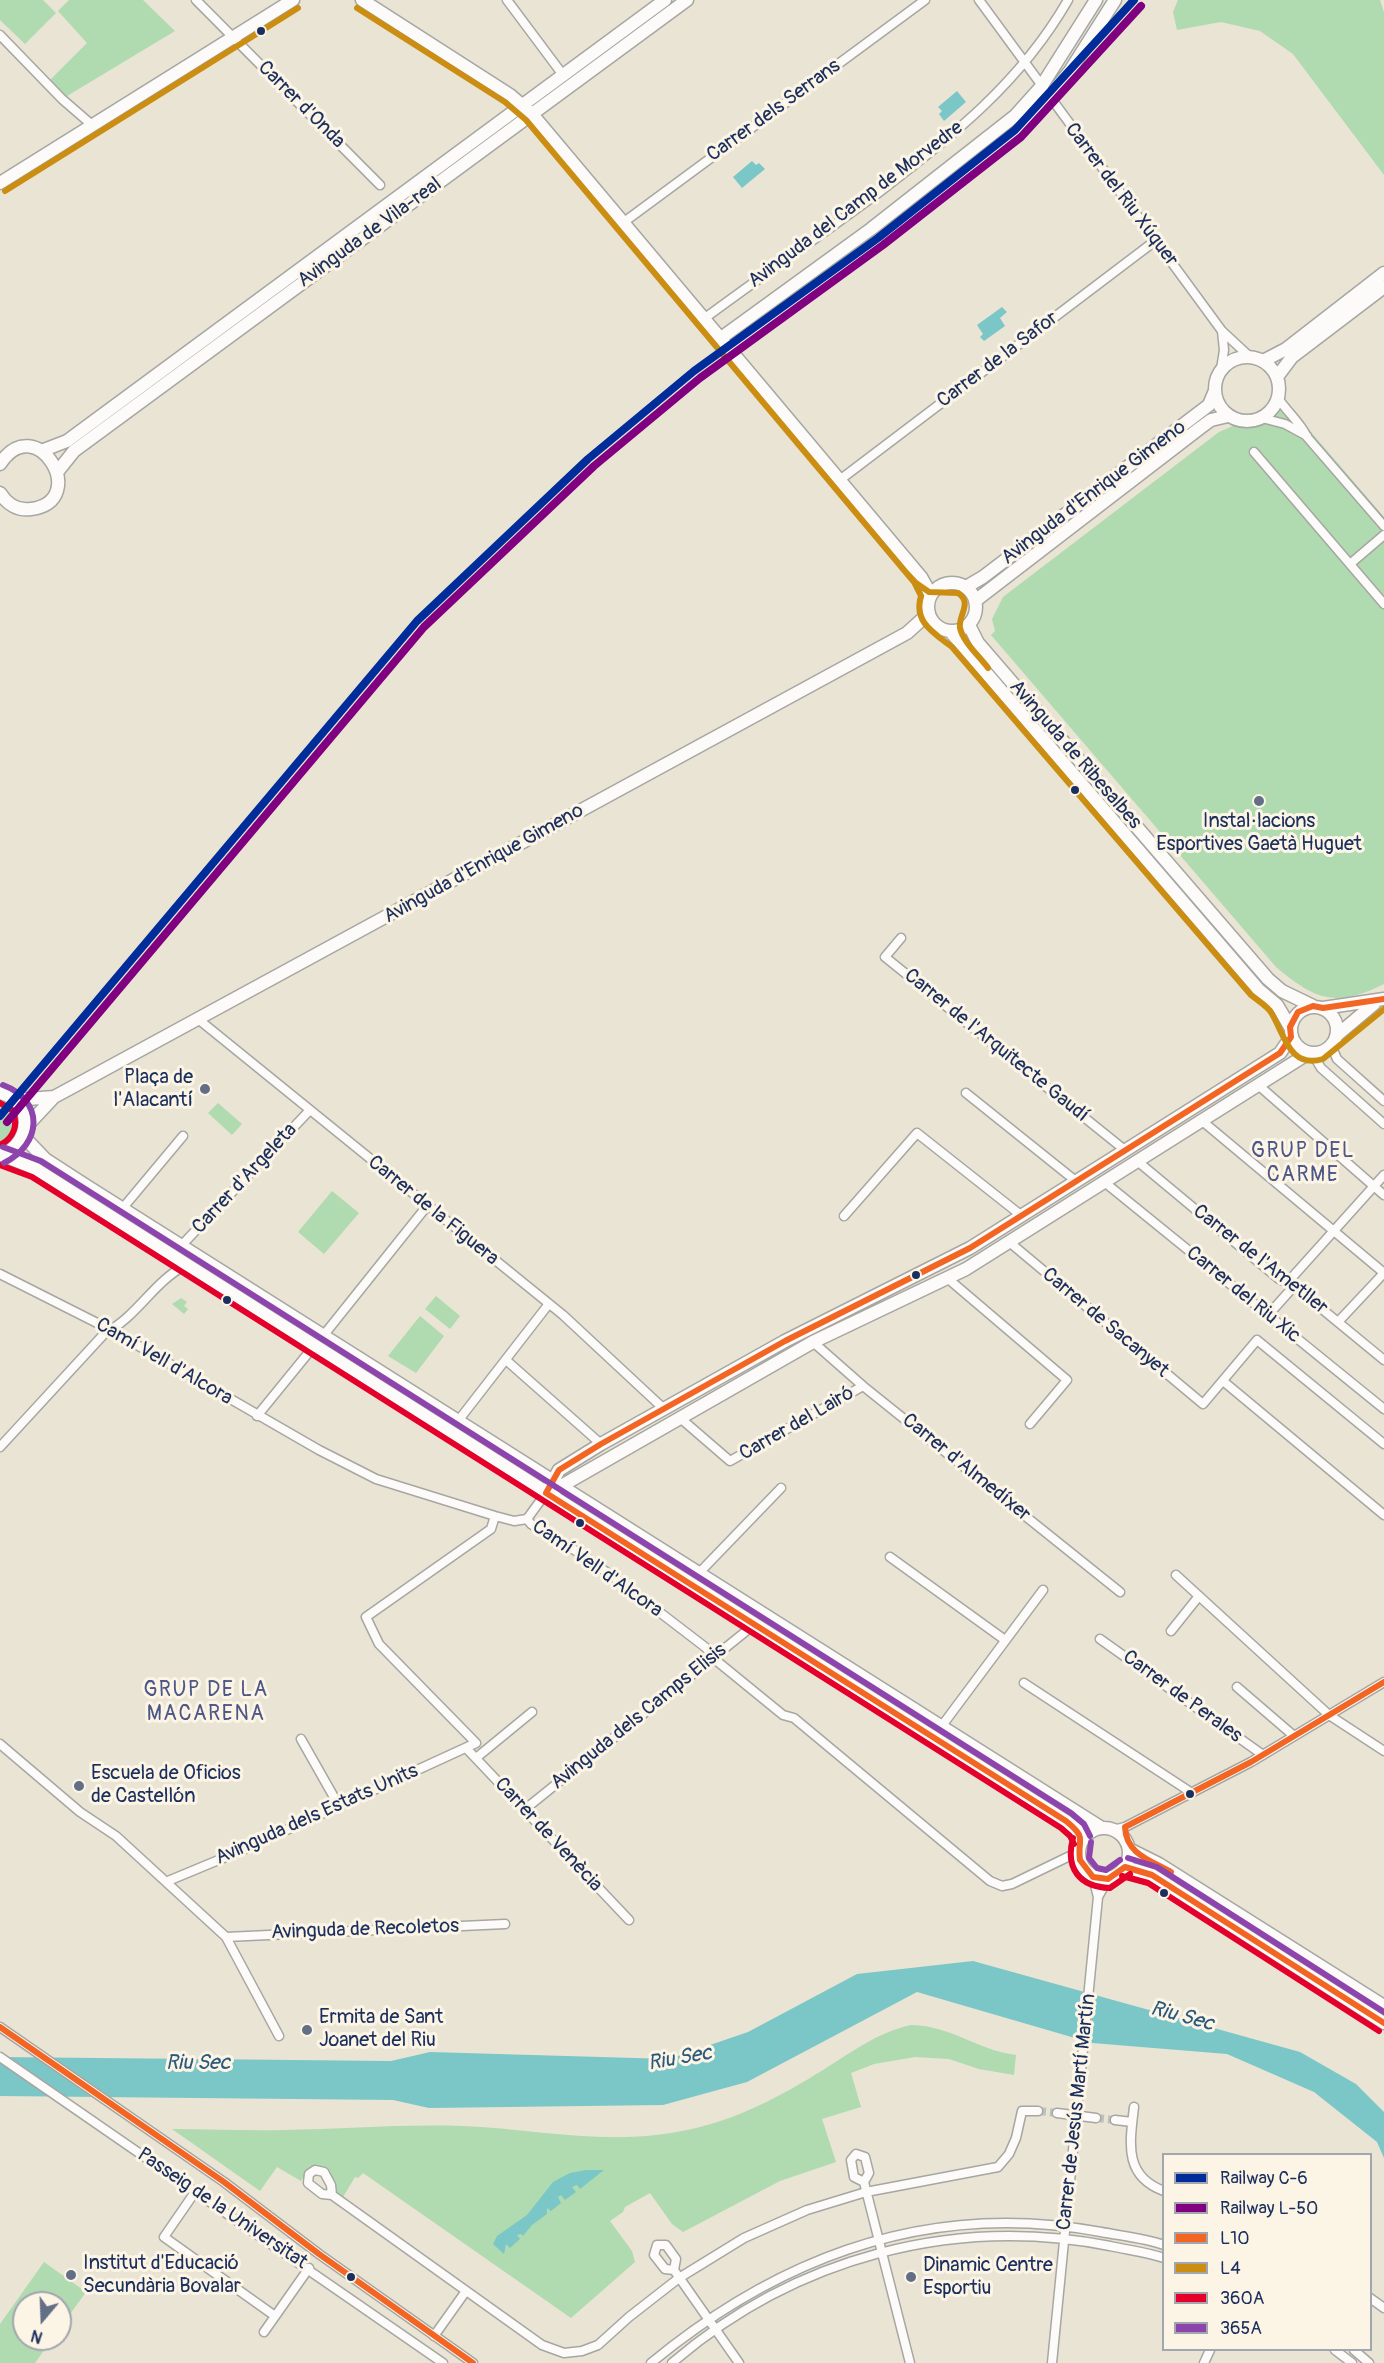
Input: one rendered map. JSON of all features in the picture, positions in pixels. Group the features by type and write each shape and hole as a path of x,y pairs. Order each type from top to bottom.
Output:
{"main road":[{"path":"0,183 293,0"},
{"path":"362,0 523,105 532,114 921,577 936,590"},
{"name":"Avinguda de Vila-real","path":"0,464 14,450 23,447 41,450 66,441 665,0"},
{"name":"Avinguda de Vila-real","path":"58,471 74,451 687,0"},
{"name":"Avinguda del Camp de Morvedre","path":"722,338 943,174 1015,116 1041,87 1096,0"},
{"name":"Avinguda del Camp de Morvedre","path":"730,348 951,188 1018,134 1049,98 1092,38 1115,0"},
{"path":"1263,361 1286,349 1384,273"},
{"path":"1277,377 1292,357 1384,287"},
{"path":"1250,357 1263,361 1277,377 1278,398 1272,410 1262,418 1245,422 1228,416 1218,406 1214,393 1215,380 1221,369 1234,359 1250,357"},
{"name":"Avinguda d'Enrique Gimeno","path":"966,587 983,577 1209,405 1214,393"},
{"name":"Avinguda d'Enrique Gimeno","path":"975,601 1200,428 1211,420 1228,416"},
{"path":"0,493 6,508 31,509 49,501 58,486 58,471 49,456 41,450"},
{"path":"953,583 966,587 975,601 975,614 969,625 950,631 936,626 928,613 936,590 953,583"},
{"name":"Avinguda d'Enrique Gimeno","path":"1,1155 15,1148 54,1097 913,629 928,613"},
{"name":"Avinguda de Ribesalbes","path":"969,625 978,643 1268,979 1282,991 1318,1007"},
{"name":"Avinguda d'Enrique Gimeno","path":"913,629 936,626"},
{"name":"Avinguda de Ribesalbes","path":"950,631 1258,989 1277,1005 1291,1032"},
{"path":"557,1484 559,1470 601,1444 784,1341 958,1254 1126,1152 1280,1053 1298,1012 1318,1007 1380,1001"},
{"path":"546,1493 557,1484 813,1341 966,1269 1257,1084 1311,1053 1323,1051 1380,1001"},
{"path":"1318,1007 1332,1015 1336,1025 1334,1040"},
{"path":"1291,1032 1298,1047 1311,1053"},
{"path":"0,1093 15,1100 24,1112 25,1132 45,1159 941,1727 1118,1834 1159,1864 1384,2006"},
{"name":"Avinguda d'Enrique Gimeno","path":"15,1100 54,1097"},
{"path":"1195,1107 1201,1120"},
{"path":"1126,1152 1136,1160"},
{"path":"1,1155 28,1164 1066,1821 1077,1830 1080,1862 1093,1877 1108,1879 1125,1867"},
{"path":"1077,1182 1086,1191"},
{"path":"1022,1216 1032,1225"},
{"path":"958,1254 966,1269"},
{"path":"937,1265 946,1278"},
{"path":"664,1409 679,1417"},
{"path":"1080,1846 1090,1832 1118,1834"},
{"path":"1118,1834 1125,1867"},
{"path":"1125,1867 1152,1875 1384,2023"}],"street":[{"name":"Carrer d'Onda","path":"196,0 380,185"},
{"path":"507,0 563,75"},
{"name":"Carrer dels Serrans","path":"624,222 925,0"},
{"name":"Carrer del Riu Xúquer","path":"979,0 1222,331 1250,357"},
{"name":"Avinguda del Camp de Morvedre","path":"705,318 934,150 999,94 1024,64 1068,0"},
{"path":"0,35 62,99 92,126"},
{"name":"Carrer de la Safor","path":"841,479 1155,241"},
{"path":"1221,369 1224,350 1222,331"},
{"path":"1278,398 1307,437 1384,526"},
{"path":"1262,418 1285,424 1307,437"},
{"path":"1254,452 1384,604"},
{"path":"1350,564 1384,535"},
{"name":"Carrer de l'Arquitecte Gaudí","path":"901,938 885,957 1126,1152"},
{"name":"Carrer de la Figuera","path":"198,1019 563,1315 664,1409"},
{"path":"1334,1040 1337,1059 1384,1101"},
{"path":"1311,1053 1321,1068 1384,1124"},
{"path":"1257,1084 1384,1195"},
{"path":"966,1093 1077,1182"},
{"name":"Carrer d'Argeleta","path":"181,1246 309,1111"},
{"path":"1201,1120 1384,1273 1338,1322"},
{"path":"844,1216 917,1132 1022,1216"},
{"path":"122,1209 183,1136"},
{"name":"Carrer de l'Ametller","path":"1136,1160 1279,1279 1338,1322 1384,1360"},
{"path":"1270,1313 1333,1232 1384,1175"},
{"name":"Carrer del Riu Xic","path":"1103,1181 1384,1410"},
{"path":"323,1336 427,1206"},
{"name":"Carrer de Sacanyet","path":"1008,1241 1203,1404 1223,1381"},
{"path":"170,1273 172,1256"},
{"path":"0,1447 105,1333 118,1327 170,1273 186,1265"},
{"name":"Camí Vell d'Alcora","path":"0,1274 111,1330 257,1416 376,1479 495,1516 514,1521 527,1519 531,1524 615,1578 705,1647 783,1715 794,1718 990,1881 1002,1886 1012,1884 1080,1846"},
{"path":"946,1278 1067,1380 1030,1424"},
{"path":"458,1421 548,1305"},
{"path":"1384,1444 1257,1340 1223,1381 1384,1515"},
{"name":"Carrer d'Almedíxer","path":"813,1341 863,1386 1120,1593"},
{"path":"257,1416 314,1346"},
{"path":"506,1360 601,1444"},
{"name":"Carrer del Lairó","path":"679,1417 730,1461 863,1386"},
{"path":"699,1573 781,1488"},
{"path":"527,1519 546,1493"},
{"path":"467,1749 476,1743 379,1644 366,1617 491,1528 495,1516"},
{"path":"890,1557 1005,1640"},
{"path":"1176,1575 1329,1714 1384,1751"},
{"path":"941,1727 1005,1640 1011,1636 1043,1590"},
{"path":"1171,1630 1199,1596"},
{"name":"Avinguda dels Camps Elisis","path":"524,1810 755,1624"},
{"name":"Carrer de Perales","path":"1100,1639 1263,1755"},
{"path":"1118,1834 1263,1755 1384,1682"},
{"path":"1024,1683 1192,1792"},
{"path":"1237,1687 1294,1736"},
{"path":"476,1758 532,1712"},
{"path":"301,1739 339,1806"},
{"path":"0,1744 80,1812 116,1836 168,1881 226,1937 279,2036"},
{"name":"Carrer de Venècia","path":"467,1749 629,1920"},
{"name":"Avinguda dels Estats Units","path":"168,1881 245,1849 467,1749"},
{"name":"Carrer de Jesús Martí Martín","path":"1052,2363 1098,1897 1093,1877"},
{"name":"Carrer de Jesús Martí Martín","path":"1098,1897 1108,1879"},
{"name":"Avinguda de Recoletos","path":"226,1937 505,1924"},
{"name":"Passeig de la Universitat","path":"0,2026 141,2124 473,2363"},
{"name":"Passeig de la Universitat","path":"0,2057 309,2268 443,2363"},
{"path":"1134,2107 1131,2158 1141,2178 1162,2191"},
{"path":"332,2195 542,2345 564,2353 582,2352 598,2345 677,2274 744,2238 807,2210 866,2192 998,2167 1009,2154 1016,2138 1022,2111 1038,2111"},
{"path":"1057,2113 1096,2118"},
{"path":"1115,2120 1132,2122"},
{"path":"864,2182 910,2363"},
{"path":"195,2192 164,2237 275,2316"},
{"path":"651,2363 709,2320 774,2279 826,2256 878,2239 963,2226 1001,2223 1065,2225 1162,2244"},
{"path":"672,2363 715,2329 778,2290 830,2267 882,2251 964,2238 1064,2237 1162,2258"},
{"path":"264,2332 309,2268"},
{"path":"677,2274 739,2363"},
{"path":"434,2336 466,2291"},
{"path":"1372,2299 1384,2308"},
{"path":"1337,2351 1352,2363"},
{"path":"1356,2351 1369,2363"}],"green space":[{"path":"0,0 43,0 56,13 25,44 0,20"},
{"path":"69,0 143,0 175,31 62,99 46,84 87,43 58,11"},
{"path":"1178,0 1380,0 1384,12 1384,175 1293,54 1260,31 1221,22 1177,30 1173,12"},
{"name":"Instal·lacions Esportives Gaetà Huguet","path":"1286,403 1384,517 1384,984 1367,992 1339,998 1315,993 1276,967 991,635 995,631 992,619 1003,597 1219,432"},
{"path":"0,1100 12,1107 18,1125 15,1136 0,1147"},
{"path":"218,1103 242,1124 232,1135 208,1113"},
{"path":"332,1191 359,1213 324,1254 298,1232"},
{"path":"436,1296 460,1316 450,1329 425,1309"},
{"path":"181,1298 187,1302 184,1306 188,1309 184,1314 172,1304"},
{"path":"420,1316 444,1336 416,1373 388,1356"},
{"path":"911,2025 940,2029 989,2048 1016,2055 1014,2075 979,2069 949,2059 915,2057 874,2064 851,2073 861,2107 822,2119 836,2162 780,2181 683,2232 672,2224 650,2193 625,2207 623,2212 610,2221 632,2251 635,2262 571,2318 363,2173 358,2178 355,2177 343,2197 336,2193 334,2183 316,2166 308,2169 301,2181 277,2167 260,2191 172,2129 271,2130 462,2126 574,2136 659,2135 705,2126 758,2106 887,2032"},
{"path":"44,2262 86,2292 72,2311 72,2291 23,2291"},
{"path":"12,2307 12,2351 44,2351 35,2363 0,2363 0,2324"}],"water":[{"path":"957,91 966,102 944,121 939,114 942,111 938,107"},
{"path":"752,161 756,165 759,163 765,169 742,188 733,177"},
{"path":"1002,307 1007,312 1000,318 1005,326 984,341 980,337 983,334 977,325"},
{"name":"Riu Sec","path":"973,1961 1300,2052 1356,2084 1384,2112 1384,2158 1377,2142 1314,2092 1227,2054 1092,2043 917,1992 747,2082 663,2105 429,2108 393,2100 0,2096 0,2057 391,2061 430,2052 669,2059 748,2032 857,1974"},
{"path":"604,2170 580,2189 577,2185 572,2187 576,2192 565,2200 561,2195 558,2197 561,2203 551,2211 547,2208 547,2214 532,2225 523,2236 517,2235 520,2239 510,2248 506,2244 504,2254 493,2244 497,2236 527,2215 553,2182 570,2173"}],"tunnel":[{"path":"1038,2111 1057,2113"},
{"path":"1096,2118 1115,2120"}],"rail line":[{"name":"C-6","path":"0,1116 417,621 588,459 694,371 878,238 1015,130 1134,0"},
{"name":"L-50","path":"7,1122 424,627 594,466 700,378 883,245 1021,137 1141,6"}],"transit line":[{"name":"L4","path":"5,191 298,8"},
{"name":"L4","path":"357,8 505,102 526,120 914,582 921,596 920,613 927,626 952,647 1251,995 1268,1008 1285,1041 1296,1055 1312,1061 1323,1059 1384,1009"},
{"name":"L4","path":"902,568 916,583 929,592 958,593 962,597 965,605 960,628 968,644 988,668"},
{"name":"L10","path":"1384,999 1323,1008 1313,1006 1298,1012 1290,1027 1291,1037 1280,1053 970,1248 785,1341 601,1444 559,1470 546,1493 1066,1821 1079,1835 1080,1860 1093,1877 1108,1879 1125,1867 1152,1875 1384,2023"},
{"name":"365A","path":"3,1085 17,1092 26,1101 32,1112 34,1123 26,1145 17,1155 4,1163"},
{"name":"360A","path":"0,1103 12,1110 15,1120 12,1135 0,1145"},
{"name":"365A","path":"3,1147 41,1161 1071,1813 1084,1824 1090,1836"},
{"name":"360A","path":"0,1165 32,1177 1061,1828 1070,1836 1074,1844"},
{"name":"L10","path":"1171,1872 1147,1860 1134,1850 1126,1836 1125,1827 1251,1762 1384,1682"},
{"name":"360A","path":"1073,1838 1071,1849 1073,1867 1083,1880 1099,1887 1110,1888 1130,1874"},
{"name":"365A","path":"1091,1842 1089,1858 1097,1868 1106,1870 1120,1860"},
{"name":"365A","path":"1128,1858 1157,1867 1384,2012"},
{"name":"360A","path":"1122,1876 1148,1883 1379,2031"},
{"name":"L10","path":"0,2027 224,2182 319,2254 473,2363"}],"place":[{"name":"Instal·lacions Esportives Gaetà Huguet","path":"1259,801"},
{"name":"Plaça de l'Alacantí","path":"205,1089"},
{"name":"Escuela de Oficios de Castellón","path":"79,1786"},
{"name":"Ermita de Sant Joanet del Riu","path":"307,2030"},
{"name":"Institut d'Educació Secundària Bovalar","path":"71,2275"},
{"name":"Dinamic Centre Esportiu","path":"911,2277"}],"district":[{"name":"GRUP DEL CARME","path":"1303,1164"},
{"name":"GRUP DE LA MACARENA","path":"206,1703"}]}
